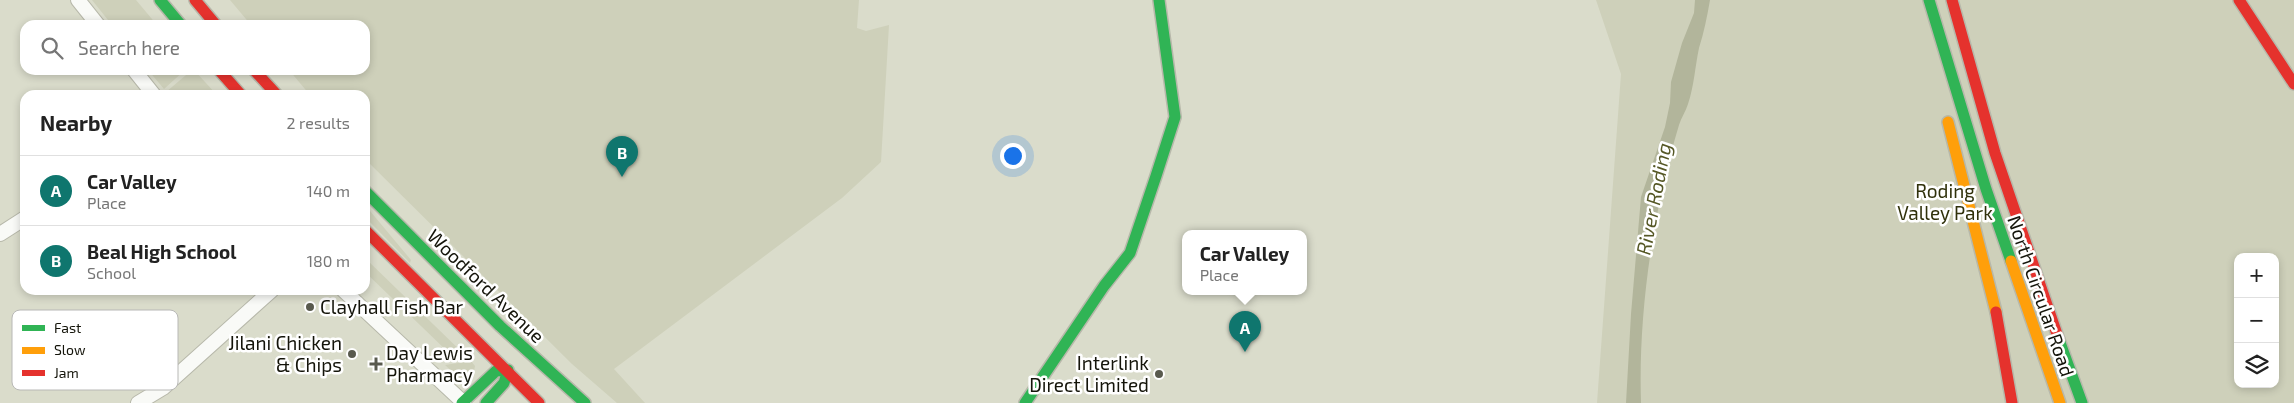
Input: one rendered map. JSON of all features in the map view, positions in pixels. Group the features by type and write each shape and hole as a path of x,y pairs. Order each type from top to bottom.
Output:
{"main road":[{"path":"160,0 177,20"},
{"path":"195,0 212,20"},
{"path":"1025,403 1104,286 1130,253 1162,159 1175,117 1159,0"},
{"name":"North Circular Road","path":"1929,0 1989,198 2060,403"},
{"name":"North Circular Road","path":"1952,0 1997,155 2082,403"},
{"path":"2239,0 2294,84"},
{"path":"1936,26 1940,80"},
{"path":"223,75 237,90"},
{"path":"259,75 272,90"},
{"path":"1943,107 1971,209 1997,321 2012,403"},
{"name":"Woodford Avenue","path":"370,197 406,233 521,364 539,403"},
{"path":"406,233 426,270"},
{"name":"Woodford Avenue","path":"370,234 521,364 585,403"},
{"path":"506,354 521,364"},
{"path":"463,403 496,371 521,364"},
{"path":"486,403 521,364"}],"street":[{"path":"78,0 94,20"},
{"path":"138,75 150,90"},
{"path":"0,234 20,221"},
{"path":"178,375 266,295"},
{"path":"348,295 463,403"},
{"path":"138,403 160,390"}],"green space":[{"path":"92,0 136,0 153,20 108,20"},
{"path":"230,0 859,0 857,28 866,31 889,25 881,162 842,198 614,369 645,403 617,403 572,364 370,164 370,90 306,90 293,75 370,75 370,20 247,20"},
{"name":"Roding Valley Park","path":"1596,0 2294,0 2294,403 1597,403 1621,74"},
{"path":"152,75 179,75 164,89"},
{"path":"186,75 199,75 212,90 168,90"},
{"path":"370,211 411,260 410,263 370,222"},
{"path":"370,263 468,358 444,361 449,353 370,277"},
{"path":"471,361 475,366 474,371 465,379 459,378 445,365"}],"water":[{"name":"River Roding","path":"1695,0 1710,0 1690,97 1679,125 1662,192 1649,262 1642,334 1641,403 1626,403 1641,197 1665,127 1670,103 1671,82 1682,43 1694,13"}],"traffic: fast":[{"path":"160,0 177,20"},
{"path":"1025,403 1104,286 1130,253 1156,176 1175,117 1159,0"},
{"path":"1929,0 1986,189 2011,261"},
{"path":"370,196 500,326 585,403"},
{"path":"2059,340 2082,403"},
{"path":"462,403 496,371 508,370 504,383 486,403"}],"traffic: slow":[{"path":"1948,122 1996,312"},
{"path":"2011,261 2060,403"}],"traffic: jam":[{"path":"195,0 212,20"},
{"path":"1952,0 1995,153 2059,340"},
{"path":"2239,0 2294,84"},
{"path":"223,75 237,90"},
{"path":"259,75 272,90"},
{"path":"370,235 539,403"},
{"path":"1996,312 2012,403"}],"place":[{"name":"Beal High School","path":"622,177"},
{"name":"Clayhall Fish Bar","path":"310,307"},
{"name":"Car Valley","path":"1245,352"},
{"name":"Jilani Chicken & Chips","path":"352,354"},
{"name":"Day Lewis Pharmacy","path":"376,364"},
{"name":"Interlink Direct Limited","path":"1159,374"}]}
